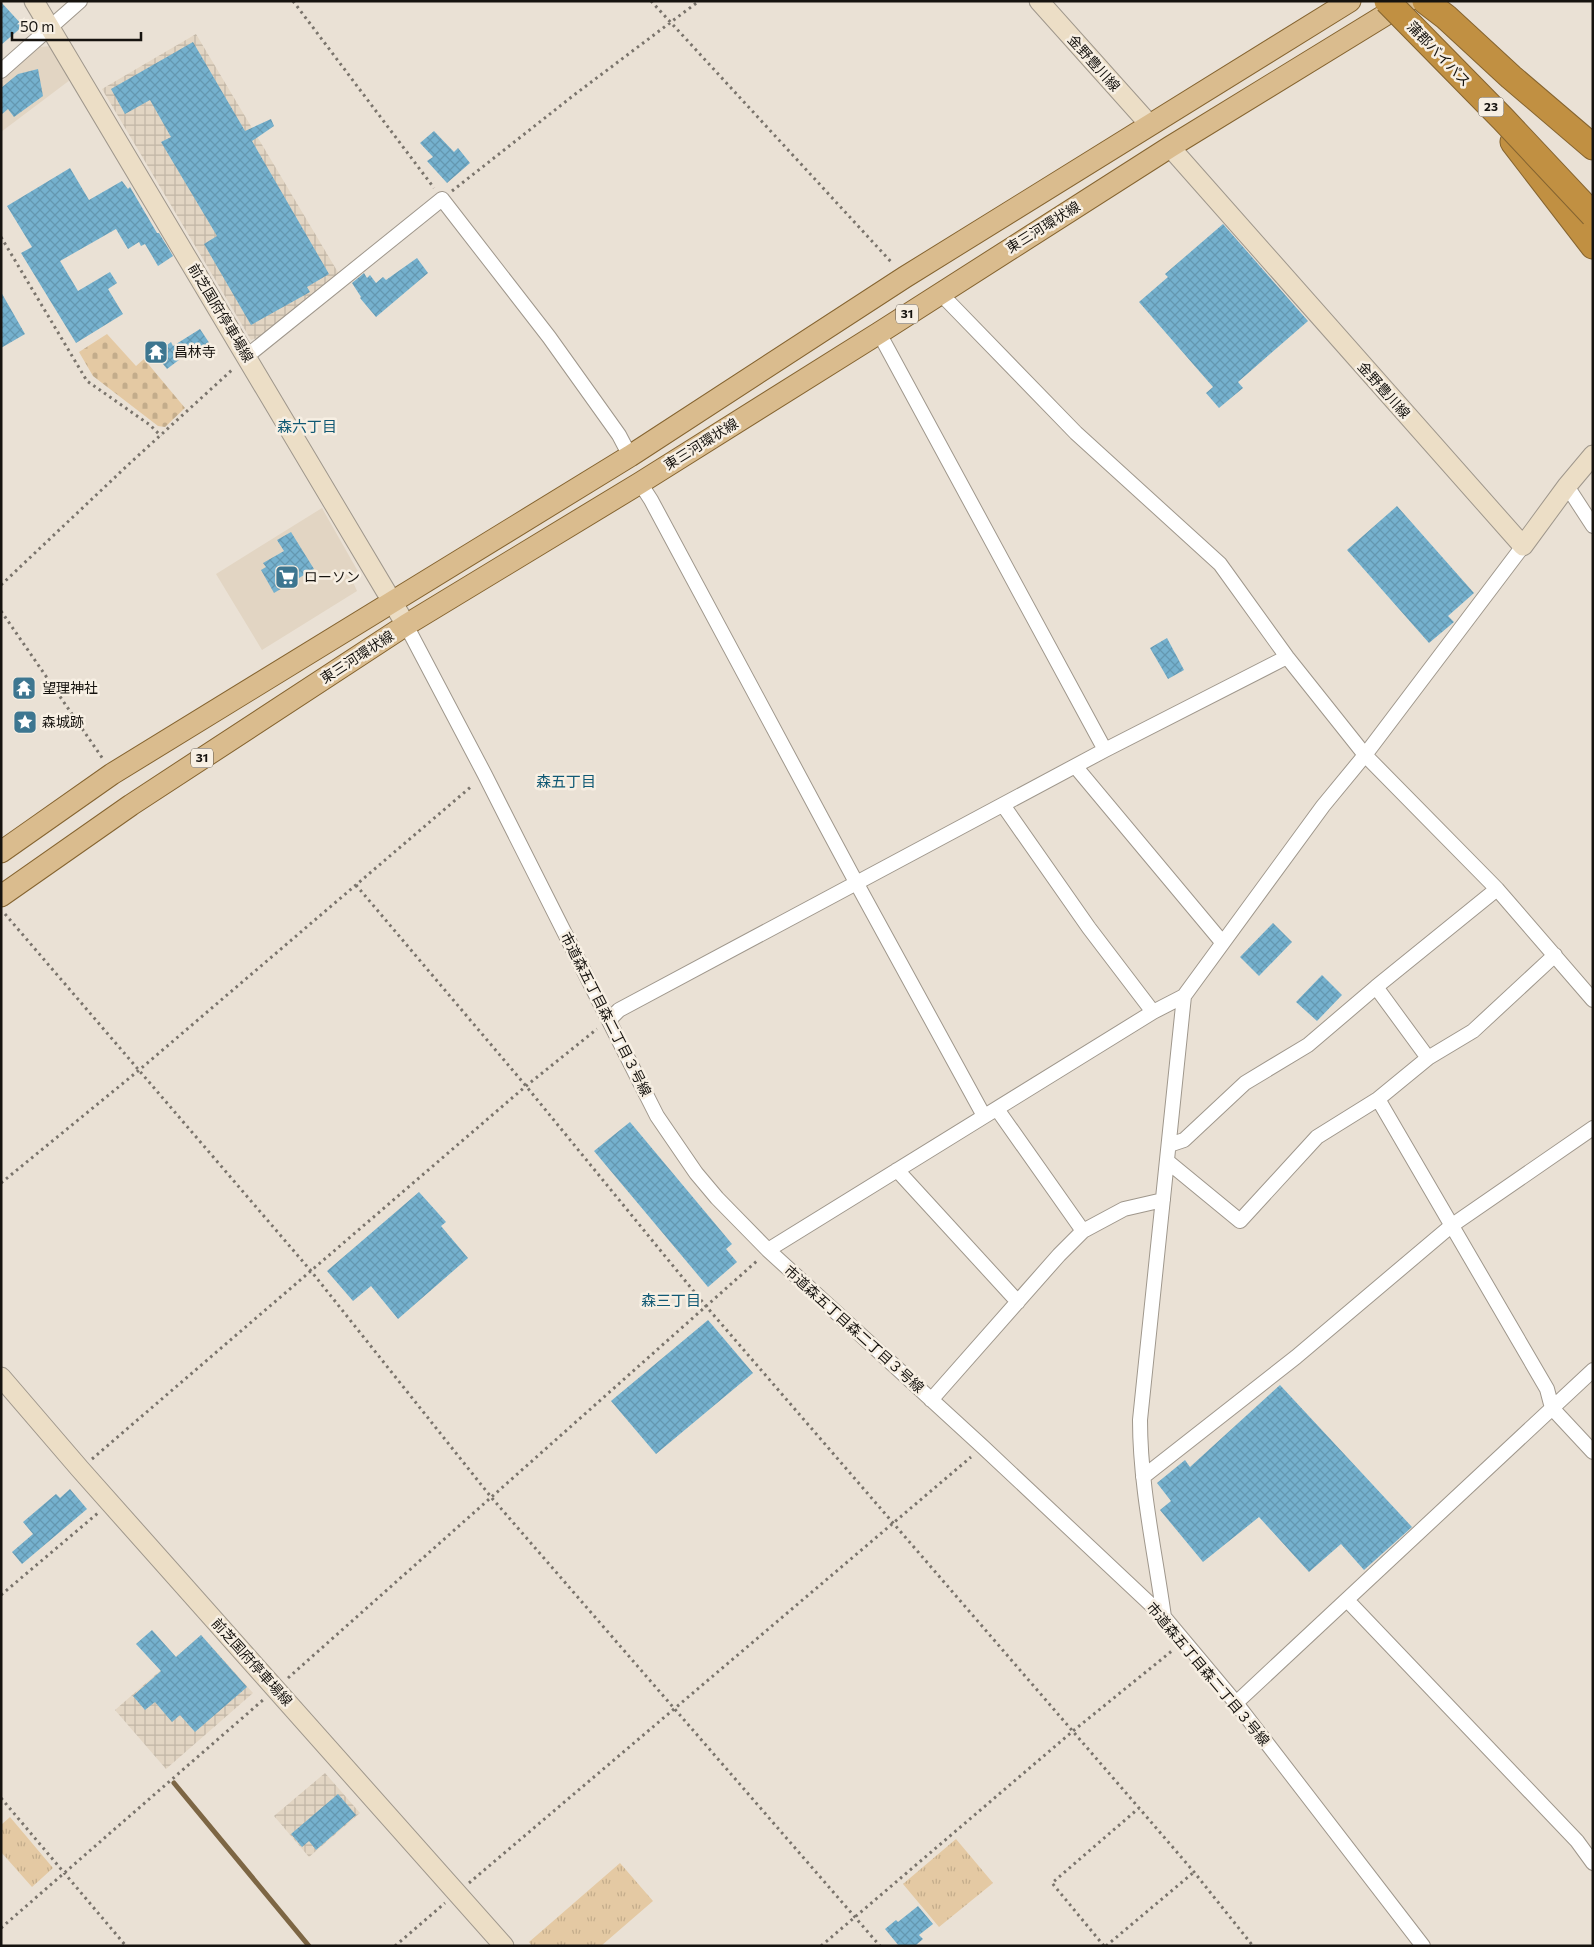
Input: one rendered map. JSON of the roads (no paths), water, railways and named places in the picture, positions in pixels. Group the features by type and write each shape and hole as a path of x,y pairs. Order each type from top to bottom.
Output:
{"highway":[{"path":"1399,3 1446,17 1511,77 1593,147"},
{"path":"1399,3 1480,102 1593,246"},
{"name":"蒲郡バイパス","path":"1399,3 1593,203"},
{"name":"蒲郡バイパス","path":"1399,3 1593,215"}],"main road":[{"name":"前芝国府停車場線","path":"34,1 406,625"},
{"name":"金野豊川線","path":"1039,1 1150,124"},
{"name":"東三河環状線","path":"1,852 112,774 630,456 905,277 1350,1"},
{"name":"東三河環状線","path":"1,896 131,805 406,625 640,483 1399,3"},
{"name":"金野豊川線","path":"1170,147 1523,546"},
{"path":"1523,546 1567,486 1593,455"},
{"name":"前芝国府停車場線","path":"1,1377 80,1469 504,1946"}],"street":[{"path":"1,71 80,1"},
{"path":"247,356 442,199 550,337 620,435 630,456"},
{"path":"940,293 1076,433 1220,564 1287,657 1365,755 1497,889 1593,1000"},
{"path":"879,333 1105,750"},
{"path":"640,483 656,508 857,884 984,1116"},
{"path":"1567,486 1593,526"},
{"path":"768,1250 1153,1012 1184,996 1323,806 1365,755 1523,546"},
{"name":"市道森五丁目森二丁目３号線","path":"406,625 610,1019 657,1116 680,1152 717,1198 768,1250 983,1447 1164,1617 1236,1703 1424,1946"},
{"path":"610,1019 619,1010 1075,766 1287,657"},
{"path":"1075,766 1222,942"},
{"path":"1004,805 1089,928 1153,1012"},
{"path":"1169,1145 1184,1140 1245,1083 1308,1045 1497,889"},
{"path":"1167,1161 1240,1222 1316,1137 1378,1099 1428,1058 1473,1031 1554,955"},
{"path":"1376,987 1428,1058"},
{"path":"1164,1617 1143,1477 1140,1450 1140,1420 1184,996"},
{"path":"1378,1099 1547,1389 1552,1408 1593,1452"},
{"path":"997,1109 1083,1231"},
{"path":"1143,1477 1296,1357 1452,1226 1593,1128"},
{"path":"897,1170 1018,1302"},
{"path":"932,1400 1083,1231 1124,1209 1163,1200"},
{"path":"1236,1703 1593,1370"},
{"path":"1347,1600 1577,1840 1593,1862"}],"waterway":[{"path":"174,1783 309,1946"}],"place":[{"name":"昌林寺","path":"156,352"},
{"name":"ローソン","path":"287,577"},
{"name":"望理神社","path":"24,688"},
{"name":"森城跡","path":"25,722"}],"district":[{"name":"森六丁目","path":"307,427"},
{"name":"森五丁目","path":"566,782"},
{"name":"森三丁目","path":"671,1301"}]}
